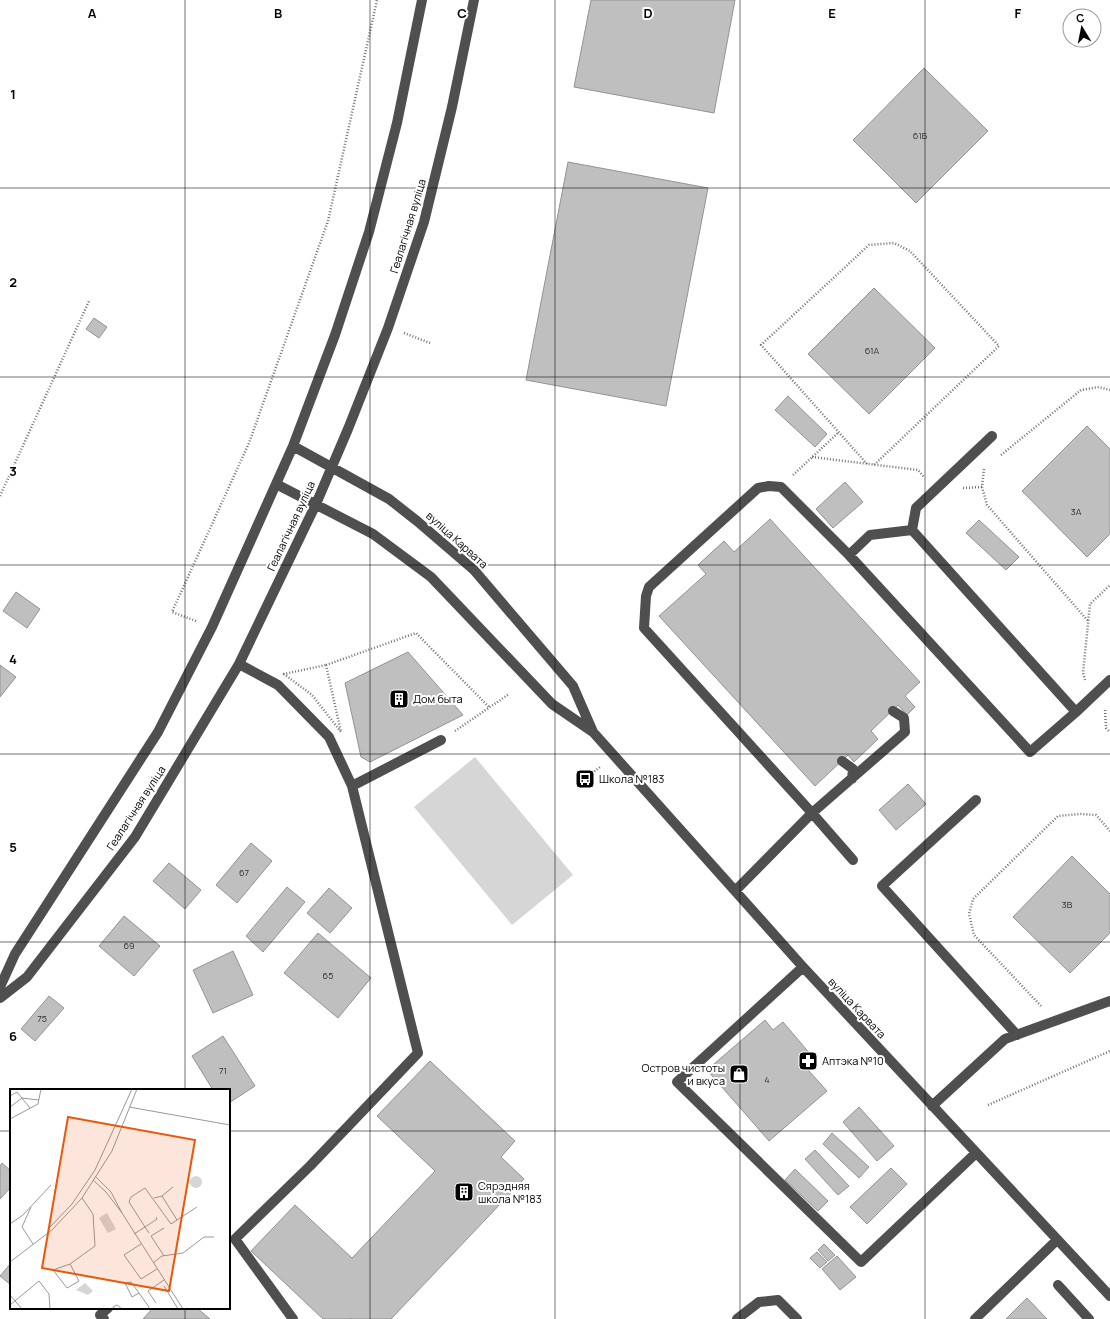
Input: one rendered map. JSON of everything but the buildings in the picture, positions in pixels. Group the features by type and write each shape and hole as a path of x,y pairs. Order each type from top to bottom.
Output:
{"street":[{"name":"Геалагічная вуліца","path":"0,987 14,954 158,732 212,627 293,446 330,349 369,232 397,123 422,0"},
{"name":"Геалагічная вуліца","path":"0,998 27,977 135,837 239,664 316,504 388,328 424,222 452,107 474,0"},
{"path":"912,530 916,508 992,436"},
{"name":"вуліца Карвата","path":"293,446 389,499 474,570 573,686 593,732"},
{"name":"вуліца Карвата","path":"276,484 373,534 431,577 552,704 593,732 803,967 1110,1296"},
{"path":"853,860 812,812 644,628 646,596 649,587 758,488 768,486 779,487 848,555 1030,752 1110,680"},
{"path":"848,555 870,535 912,530"},
{"path":"912,530 1076,712"},
{"path":"239,664 278,685 329,737 352,786 418,1053 310,1166 232,1240 293,1319"},
{"path":"735,891 812,812 852,780 905,732 904,718 893,711"},
{"path":"352,786 441,740"},
{"path":"842,761 853,769 852,780"},
{"path":"976,800 882,886 1017,1035"},
{"path":"803,967 677,1082 861,1262 976,1152"},
{"path":"932,1106 1005,1040 1110,1001"},
{"path":"975,1319 1057,1240"},
{"path":"1058,1285 1089,1319"},
{"path":"737,1319 759,1302 778,1300 797,1319"},
{"path":"104,1319 100,1316 107,1309"}],"path":[{"path":"212,627 172,612 249,443 328,221 377,0"},
{"path":"867,464 761,345 869,245 894,243 910,251 999,346 874,465"},
{"path":"0,496 89,301"},
{"path":"388,328 430,343"},
{"path":"996,459 1081,390 1100,387 1110,390"},
{"path":"779,487 838,433"},
{"path":"812,457 918,470 935,490 982,487"},
{"path":"990,464 984,469 982,487 987,505 1088,621"},
{"path":"1091,698 1083,673 1090,604 1110,586"},
{"path":"326,665 341,732 312,695 284,674 326,665 416,633 489,707"},
{"path":"441,740 509,694"},
{"path":"1105,706 1106,728 1110,732"},
{"path":"1043,1008 974,935 969,914 973,899 1058,816 1080,814 1096,815 1110,831"},
{"path":"988,1105 1110,1051"}],"shaded area":[{"path":"475,757 573,875 512,925 414,807"}],"place":[{"name":"Дом быта","path":"399,699"},
{"name":"Школа №183","path":"585,779"},
{"name":"Аптэка №10","path":"808,1061"},
{"name":"Остров чистоты и вкуса","path":"739,1074"},
{"name":"Сярэдняя школа №183","path":"464,1192"}]}
